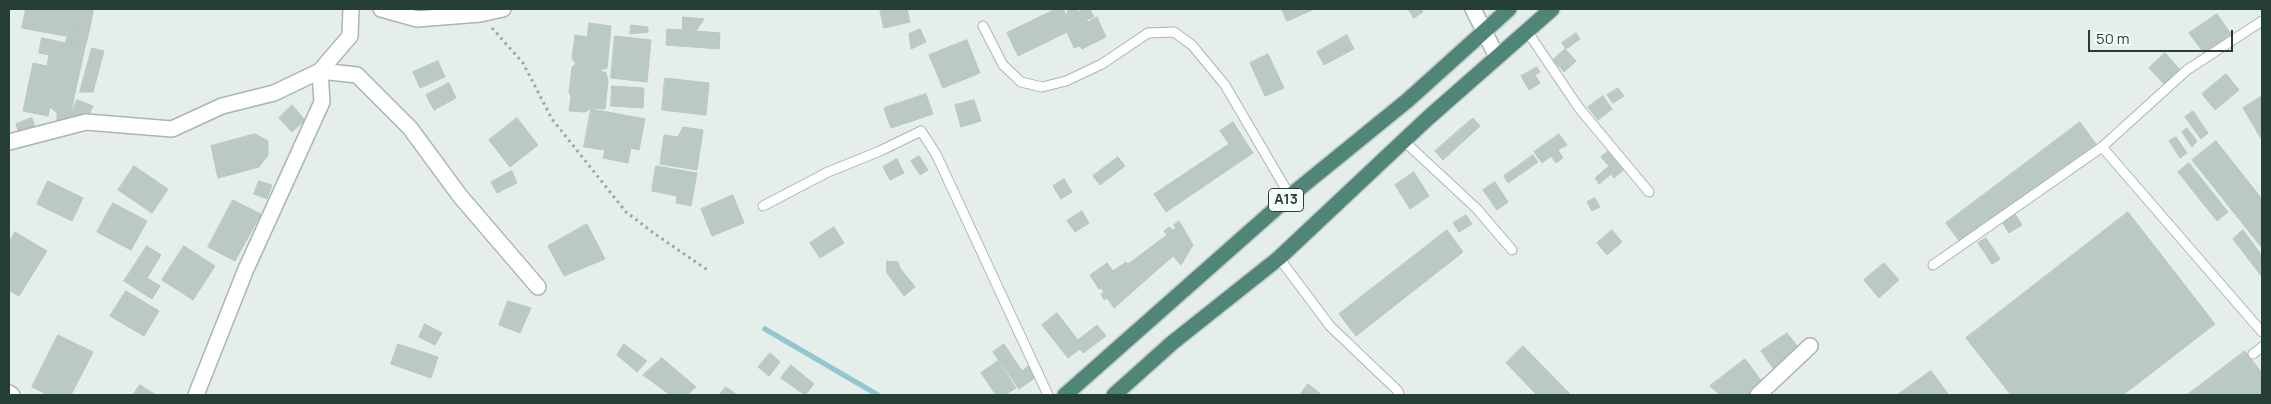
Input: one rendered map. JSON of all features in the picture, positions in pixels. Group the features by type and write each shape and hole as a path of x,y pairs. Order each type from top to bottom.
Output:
{"highway":[{"name":"A13","path":"1065,395 1290,196 1408,100 1509,9"},
{"name":"A13","path":"1114,395 1172,343 1279,258 1404,141 1552,9"}],"street":[{"path":"381,9 418,19 480,14 503,9"},
{"path":"1473,9 1497,57"},
{"path":"9,142 86,122 172,129 222,106 274,93 320,71 350,36 356,10"},
{"path":"320,71 357,75 410,128 460,196 538,287"},
{"path":"196,395 246,269 322,102 320,71"},
{"path":"1758,395 1810,346"}],"lane":[{"path":"1934,265 2102,147 2187,70 2262,21"},
{"path":"983,26 1003,65 1021,82 1042,87 1066,81 1102,64 1148,34 1174,32 1192,45 1225,85 1290,196"},
{"path":"1527,31 1579,108 1649,192"},
{"path":"763,206 828,172 880,151 921,131 936,154 1048,395"},
{"path":"1404,141 1477,209 1512,250"},
{"path":"2102,147 2262,332"},
{"path":"1279,258 1330,326 1398,391 1399,395"},
{"path":"2253,354 2262,347"}],"path":[{"path":"480,14 523,63 552,119 626,212 654,234 709,271"}],"building":[{"path":"26,9 72,9 65,36 22,28"},
{"path":"72,9 93,9 93,12"},
{"path":"72,9 93,12 89,32 68,28"},
{"path":"880,9 907,9 910,22 884,28"},
{"path":"1056,9 1063,9 1066,15 1070,9 1077,9 1078,12 1083,9 1090,9 1094,17 1086,20 1088,22 1097,17 1106,37 1082,49 1079,46 1074,48 1067,32 1018,56 1007,33"},
{"path":"1282,9 1315,9 1287,21"},
{"path":"1408,9 1421,9 1423,12 1414,18"},
{"path":"2217,14 2231,34 2204,53 2189,33"},
{"path":"683,17 704,19 696,31 720,33 719,49 666,45 667,29 682,30"},
{"path":"589,23 611,26 607,68 599,70 606,73 608,81 605,109 592,108 585,112 569,111 572,67 576,64 572,58 575,35 587,37"},
{"path":"631,25 648,27 648,32 630,34"},
{"path":"68,28 89,32 85,47 66,43"},
{"path":"920,29 926,42 911,49 909,34"},
{"path":"1576,33 1580,39 1566,49 1562,43"},
{"path":"1347,35 1354,49 1324,65 1317,52"},
{"path":"615,36 651,40 647,82 611,78"},
{"path":"42,38 85,47 70,116 67,121 57,122 57,113 50,107 48,116 23,111 33,63 47,66 49,55 39,53"},
{"path":"967,40 980,73 943,88 929,55"},
{"path":"92,48 104,51 93,92 80,92"},
{"path":"1565,49 1576,61 1564,72 1553,60"},
{"path":"2165,53 2181,71 2165,85 2149,68"},
{"path":"1268,54 1284,88 1265,96 1250,63"},
{"path":"438,61 445,77 420,88 413,72"},
{"path":"1537,67 1540,72 1535,75 1540,83 1529,90 1521,76"},
{"path":"2226,74 2239,90 2215,110 2202,94"},
{"path":"665,78 709,83 706,115 662,110"},
{"path":"449,83 456,98 434,110 426,95"},
{"path":"612,86 644,88 643,108 611,106"},
{"path":"1618,88 1624,96 1613,103 1607,95"},
{"path":"926,94 933,114 891,128 884,108"},
{"path":"1603,96 1612,109 1598,120 1588,107"},
{"path":"2262,96 2262,140 2243,108"},
{"path":"77,100 93,106 86,122 70,116"},
{"path":"974,100 981,121 961,127 955,105"},
{"path":"292,105 305,120 292,132 279,118"},
{"path":"591,109 645,119 639,150 631,148 628,163 603,158 605,150 584,147"},
{"path":"2193,111 2208,133 2201,139 2185,117"},
{"path":"32,118 37,133 21,139 16,124"},
{"path":"517,118 538,145 510,167 489,140"},
{"path":"1473,118 1480,126 1443,160 1435,151"},
{"path":"1233,122 1253,153 1166,212 1154,194 1229,144 1220,131"},
{"path":"2080,122 2096,144 1962,245 1946,223"},
{"path":"683,127 703,130 697,170 660,164 664,135 678,137"},
{"path":"2187,128 2197,141 2192,147 2182,132"},
{"path":"255,134 268,141 268,155 259,167 218,178 211,146"},
{"path":"1559,134 1567,145 1558,150 1563,158 1556,163 1551,156 1542,163 1534,152"},
{"path":"2176,137 2187,153 2180,158 2169,141"},
{"path":"2216,141 2262,199 2262,248 2192,160"},
{"path":"1611,149 1627,167 1614,178 1611,174 1599,184 1595,178 1609,166 1601,157"},
{"path":"1533,155 1538,162 1508,183 1504,176"},
{"path":"919,156 928,170 920,175 911,161"},
{"path":"1118,157 1125,166 1100,185 1093,176"},
{"path":"897,159 904,173 890,180 883,167"},
{"path":"2189,163 2228,212 2217,221 2178,172"},
{"path":"134,166 168,189 152,213 118,190"},
{"path":"656,166 697,173 691,206 676,203 677,196 652,191"},
{"path":"512,171 517,183 497,193 491,182"},
{"path":"1414,172 1429,196 1410,209 1395,185"},
{"path":"1064,179 1072,192 1061,199 1053,186"},
{"path":"48,181 83,198 72,221 37,204"},
{"path":"259,181 272,185 267,199 254,194"},
{"path":"1495,182 1508,202 1497,210 1483,190"},
{"path":"733,195 744,223 712,236 701,209"},
{"path":"1595,198 1600,207 1592,211 1587,202"},
{"path":"233,200 261,214 235,261 208,247"},
{"path":"113,203 147,221 131,250 97,232"},
{"path":"1082,211 1089,223 1075,232 1067,221"},
{"path":"2128,212 2215,324 2123,395 2011,395 1966,338"},
{"path":"2015,214 2022,225 2009,233 2002,222"},
{"path":"1466,215 1472,224 1459,232 1453,223"},
{"path":"1179,221 1193,245 1181,265 1173,256 1114,308 1107,298 1104,300 1101,294 1104,292 1101,288 1099,289 1090,275 1107,263 1113,271 1126,262 1128,264 1167,235 1164,231 1169,227 1173,230 1176,228 1174,225"},
{"path":"587,224 605,259 564,276 548,246"},
{"path":"834,227 844,243 820,258 810,243"},
{"path":"1447,230 1463,252 1356,336 1339,314"},
{"path":"1612,230 1622,242 1607,255 1597,243"},
{"path":"2243,230 2262,256 2262,277 2233,239"},
{"path":"15,232 47,251 19,296 9,290 9,243"},
{"path":"1986,238 2000,259 1992,264 1978,243"},
{"path":"147,246 161,255 147,278 160,286 152,299 124,281"},
{"path":"184,246 215,266 193,300 162,280"},
{"path":"887,261 898,262 900,268 915,287 904,296 887,273"},
{"path":"1884,263 1899,280 1879,298 1864,280"},
{"path":"126,291 159,311 144,336 110,316"},
{"path":"508,301 531,308 520,333 499,325"},
{"path":"1057,313 1078,340 1097,325 1106,336 1083,353 1080,349 1068,358 1042,325"},
{"path":"425,324 442,333 435,345 419,337"},
{"path":"1787,333 1808,360 1782,381 1761,351"},
{"path":"58,335 93,352 71,395 48,395 32,387"},
{"path":"398,344 438,357 431,378 391,364"},
{"path":"624,344 647,361 637,372 617,355"},
{"path":"1004,344 1022,371 1028,366 1036,377 1019,389 993,352"},
{"path":"1523,346 1571,395 1537,395 1506,363"},
{"path":"2245,351 2262,373 2262,395 2187,395"},
{"path":"770,353 780,362 769,376 758,367"},
{"path":"662,358 696,387 687,395 670,395 643,375"},
{"path":"1745,359 1772,395 1720,395 1710,386"},
{"path":"998,361 1016,388 1005,395 996,395 981,373"},
{"path":"791,365 814,384 805,395 781,378"},
{"path":"1931,371 1949,395 1897,395"},
{"path":"1308,384 1322,395 1300,395"},
{"path":"140,385 156,395 133,395"},
{"path":"726,387 737,395 719,395"}],"waterway":[{"path":"765,329 878,395"}]}
